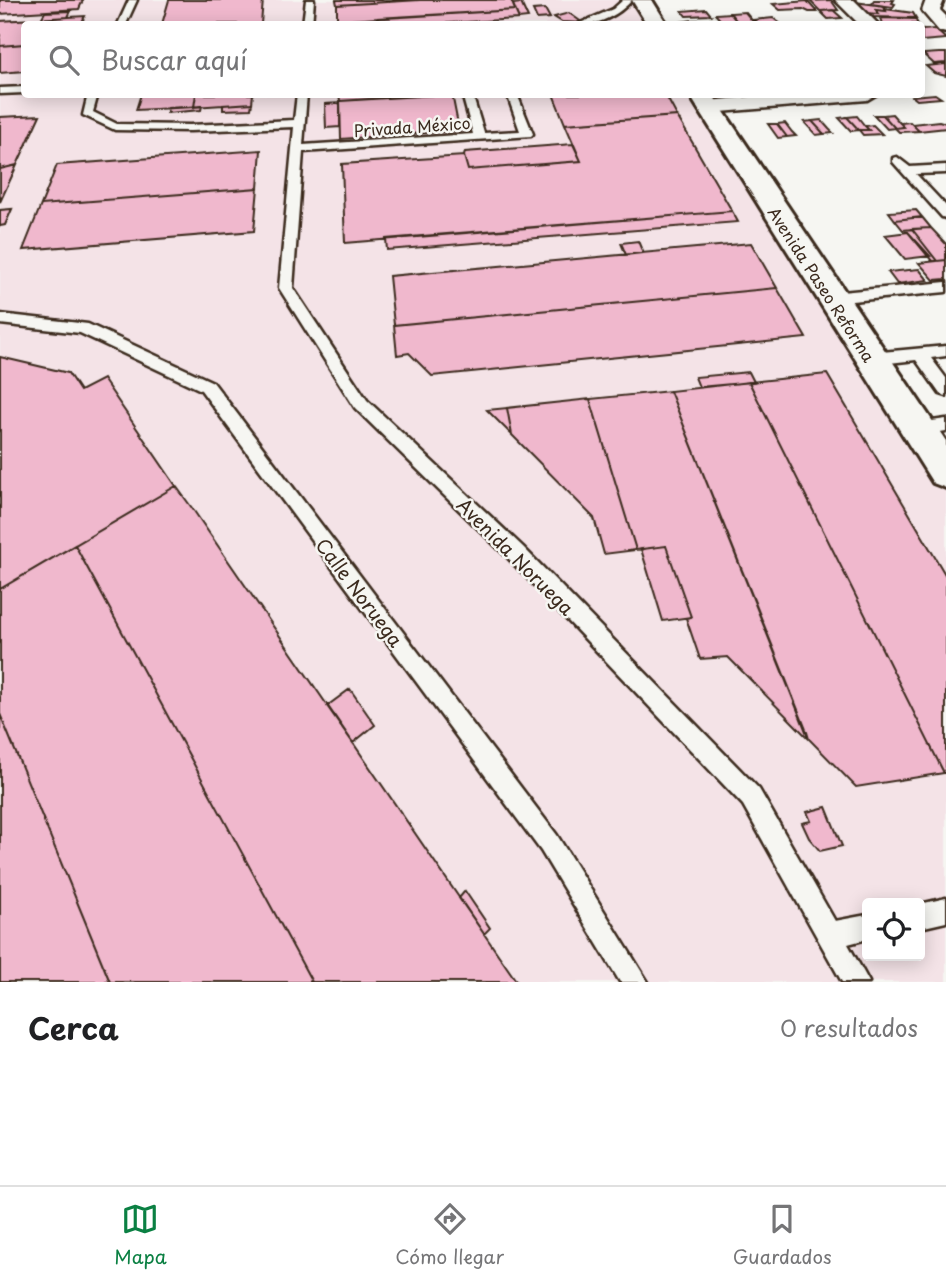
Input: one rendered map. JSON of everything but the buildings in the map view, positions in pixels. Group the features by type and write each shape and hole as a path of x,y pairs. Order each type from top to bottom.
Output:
{"main road":[{"path":"642,0 655,21"},
{"name":"Avenida Paseo Reforma","path":"704,101 871,359 931,427 946,472"}],"street":[{"path":"844,0 866,21"},
{"path":"935,0 931,11 946,27"},
{"path":"704,101 774,98"}],"lane":[{"path":"123,21 133,0"},
{"path":"308,21 310,0"},
{"path":"591,21 616,11 628,0"},
{"path":"0,91 21,90"},
{"path":"92,98 87,113 116,127 190,128 300,123"},
{"name":"Avenida Noruega","path":"302,98 286,288 361,404 516,554 751,797 856,982"},
{"path":"468,98 479,137"},
{"name":"Privada México","path":"298,149 527,134 514,98"},
{"path":"897,160 946,214"},
{"path":"908,172 946,169"},
{"path":"930,196 946,194"},
{"path":"831,298 946,287"},
{"name":"Calle Noruega","path":"0,318 83,328 207,386 550,843 635,982"},
{"path":"871,359 946,351"},
{"path":"920,354 946,390"},
{"path":"925,915 946,910"},
{"path":"830,936 862,928"}],"shaded area":[{"path":"0,0 635,0 648,21 21,21 21,98 696,98 946,488 946,982 0,982"}]}
